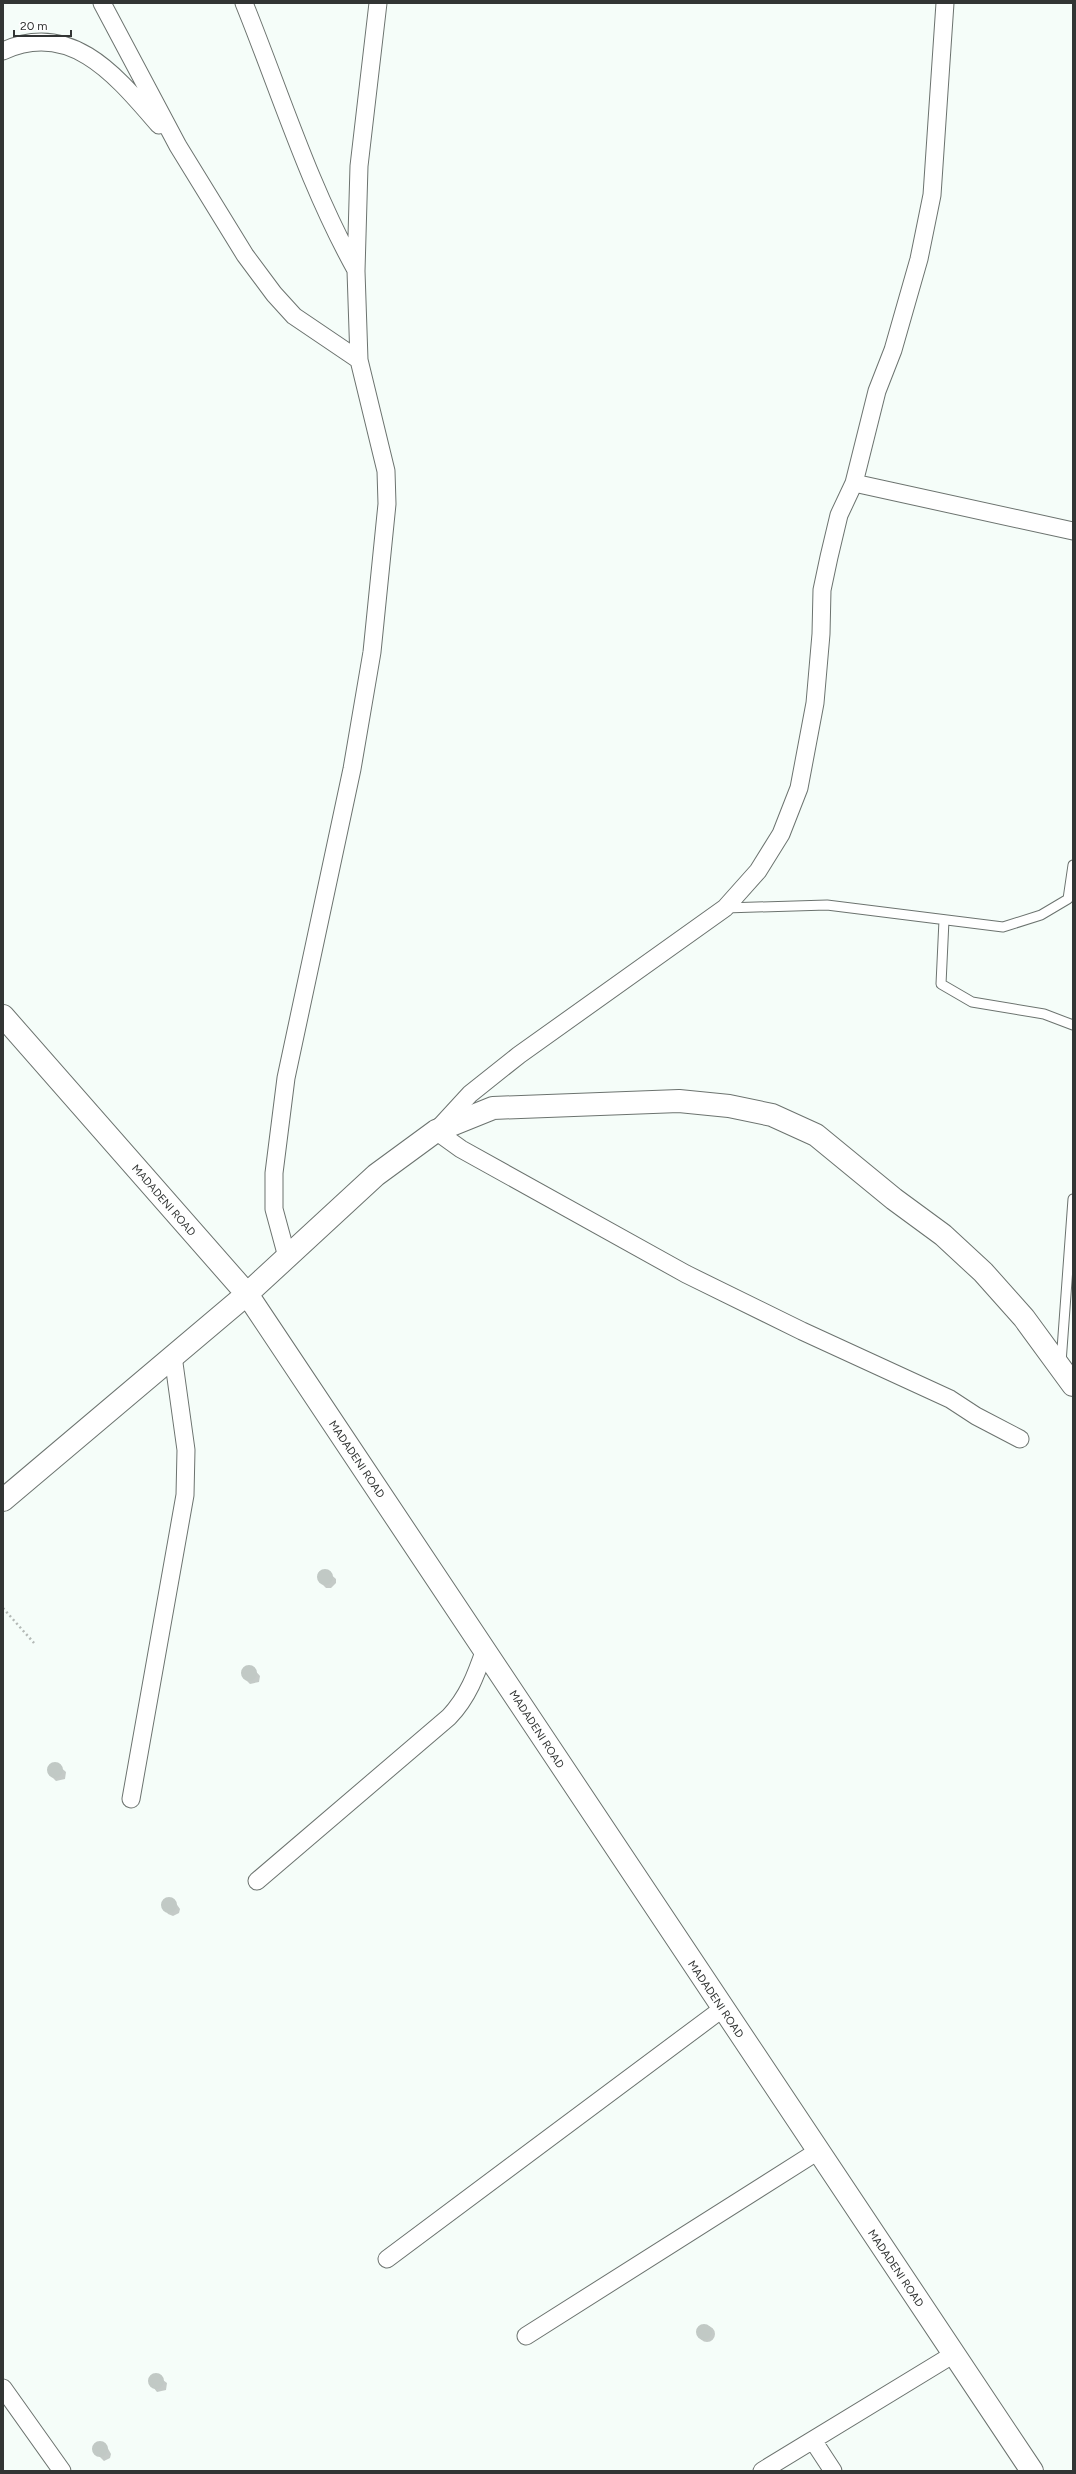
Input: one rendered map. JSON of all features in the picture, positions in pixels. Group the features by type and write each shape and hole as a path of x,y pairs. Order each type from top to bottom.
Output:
{"street":[{"path":"102,3 178,146 245,255 274,294 294,316 360,360"},
{"path":"244,3 317,192 337,236 356,271"},
{"path":"287,1257 274,1209 274,1173 285,1086 352,769 372,652 384,550 387,504 386,471 360,360 356,271 359,166 378,3"},
{"path":"3,1500 247,1294 376,1175 436,1131 470,1094 519,1055 725,908 758,871 782,834 799,788 815,703 821,634 822,590 839,515 854,483 877,391 893,350 919,259 932,195 945,3"},
{"path":"3,51 24,43 46,40 63,44 99,62 135,97 178,146"},
{"path":"854,483 1073,531"},
{"name":"MADADENI ROAD","path":"3,1016 247,1294 1032,2471"},
{"path":"436,1131 493,1108 544,1105 678,1100 729,1106 772,1115 816,1135 894,1199 943,1235 983,1272 1024,1318 1067,1377"},
{"path":"436,1131 461,1149 686,1274 802,1331 950,1399 976,1416 1020,1439"},
{"path":"131,1800 185,1495 186,1450 173,1356"},
{"path":"257,1881 449,1717 461,1704 469,1690 485,1650"},
{"path":"387,2259 722,2008"},
{"path":"526,2336 818,2151"},
{"path":"762,2471 814,2442 954,2354"},
{"path":"3,2388 62,2471"},
{"path":"814,2442 833,2471"}],"lane":[{"path":"725,908 827,905 1003,927 1041,915 1068,899 1073,865"},
{"path":"944,920 941,984 972,1002 1044,1014 1073,1025"},
{"path":"1067,1377 1073,1199"}],"path":[{"path":"3,1608 34,1643"}],"building":[{"path":"325,1569 331,1571 333,1577 331,1583 325,1585 319,1583 317,1577 319,1571"},
{"path":"249,1665 255,1667 257,1673 255,1679 249,1681 243,1679 241,1673 243,1667"},
{"path":"55,1762 61,1764 63,1770 61,1776 55,1778 49,1776 47,1770 49,1764"},
{"path":"169,1897 175,1899 177,1905 175,1911 169,1913 163,1911 161,1905 163,1899"},
{"path":"704,2324 710,2326 712,2332 710,2338 704,2340 698,2338 696,2332 698,2326"},
{"path":"156,2373 162,2375 164,2381 162,2387 156,2389 150,2387 148,2381 150,2375"},
{"path":"100,2441 106,2443 108,2449 106,2455 100,2457 94,2455 92,2449 94,2443"}]}
